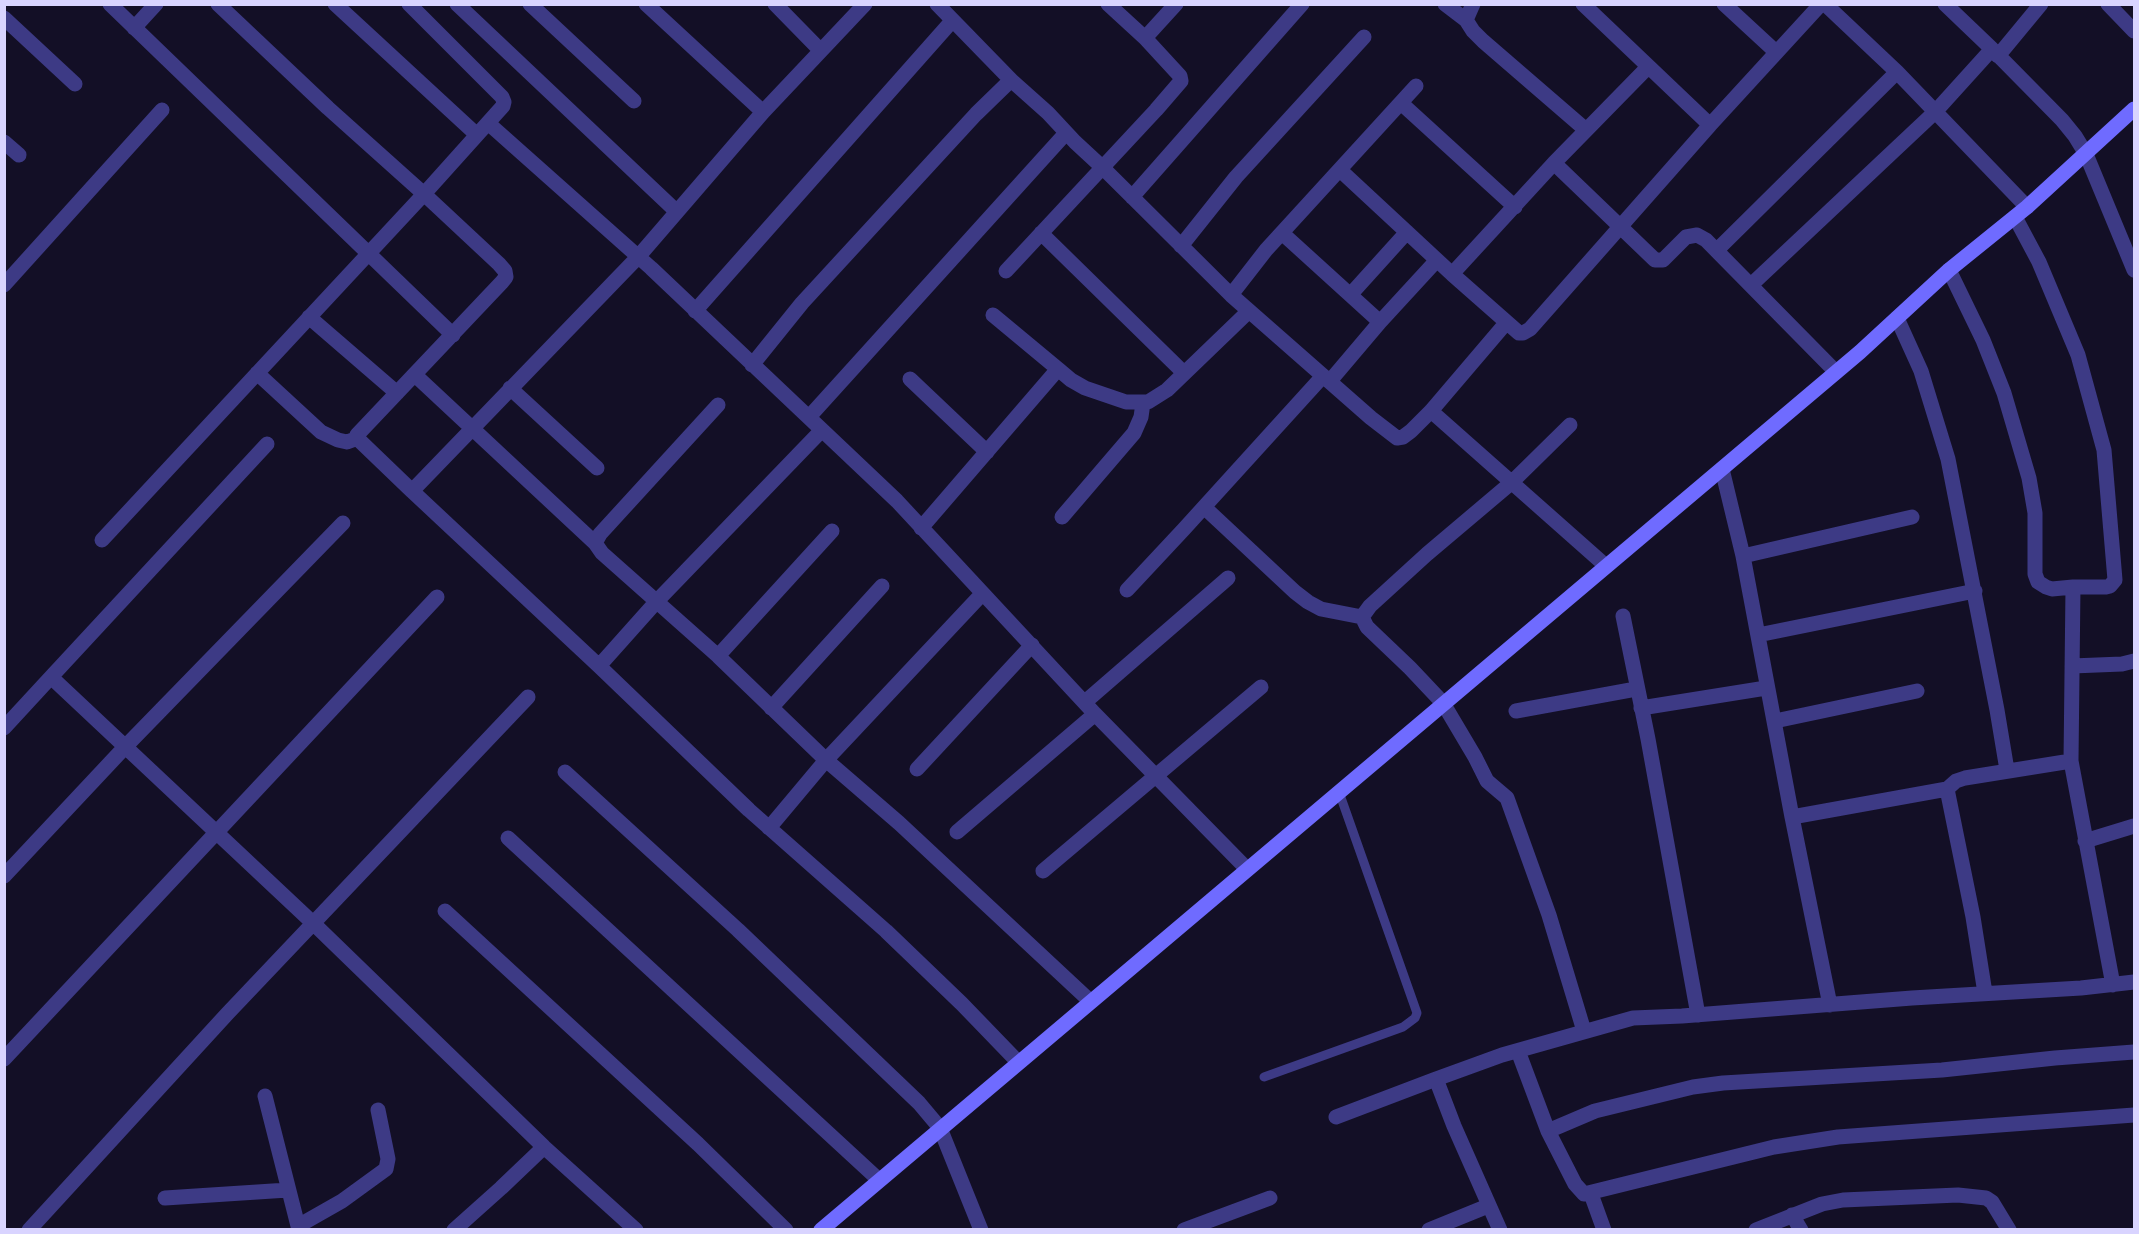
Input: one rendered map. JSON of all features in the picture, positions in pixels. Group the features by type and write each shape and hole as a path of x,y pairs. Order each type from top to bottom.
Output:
{"street":[{"path":"110,4 453,335"},
{"path":"134,28 156,4"},
{"path":"218,4 499,264 506,274 502,282 453,335 360,431 357,438 347,442 321,432 257,373"},
{"path":"334,4 477,135"},
{"path":"102,540 503,106 502,97 409,4"},
{"path":"457,4 676,211"},
{"path":"530,4 634,101"},
{"path":"646,4 763,112"},
{"path":"776,4 820,50"},
{"path":"411,491 638,257 763,112 865,4"},
{"path":"937,4 1011,80 1048,113 1231,295 1397,438 1412,431 1431,411 1506,323"},
{"path":"1005,271 1180,81 1180,76 1145,38 1108,4"},
{"path":"1145,38 1176,4"},
{"path":"1132,197 1302,4"},
{"path":"1445,4 1466,20 1483,41 1586,130"},
{"path":"1466,20 1473,4"},
{"path":"1583,4 1710,125"},
{"path":"1724,4 1776,52"},
{"path":"1340,170 1506,323 1519,333 1526,332 1776,52 1823,4 1897,72 1935,112 2021,212 2078,356 2104,450 2115,580 2106,587 2073,586 2052,589 2038,582 2035,574 2035,513 2029,478 2004,393 1983,340 1949,270"},
{"path":"1945,4 2062,120 2086,153 2128,240 2134,270"},
{"path":"1751,285 1935,112 2042,4"},
{"path":"2108,4 2134,31"},
{"path":"4,18 75,84"},
{"path":"695,311 952,21"},
{"path":"1180,246 1236,177 1364,37"},
{"path":"1452,274 1554,163 1648,67"},
{"path":"1717,250 1897,72"},
{"path":"752,365 802,303 976,114 1011,80"},
{"path":"1231,295 1282,233 1416,86"},
{"path":"1401,103 1515,207"},
{"path":"821,1230 1836,372 1949,270 2021,212 2134,109"},
{"path":"4,285 162,110"},
{"path":"488,123 638,257 897,501 1090,708 1247,869"},
{"path":"809,417 1066,133"},
{"path":"4,142 19,155"},
{"path":"1554,163 1655,260 1659,261 1667,257 1686,237 1694,235 1702,237 1836,372"},
{"path":"1351,294 1407,232"},
{"path":"1041,233 1184,373"},
{"path":"1282,233 1380,322"},
{"path":"1127,590 1437,260"},
{"path":"993,315 1071,380 1086,388 1126,402 1143,403 1157,398 1249,311"},
{"path":"309,317 397,393"},
{"path":"1897,318 1921,371 1945,448 1975,591 2007,770"},
{"path":"921,528 1058,369"},
{"path":"415,375 595,543 602,553 718,656 826,760 899,823 1090,1001"},
{"path":"910,379 987,452"},
{"path":"510,388 597,468"},
{"path":"1062,517 1134,432 1141,417 1143,403"},
{"path":"595,543 600,534 718,405"},
{"path":"1431,411 1606,566"},
{"path":"1362,617 1370,606 1511,483 1570,425"},
{"path":"599,666 657,601 822,430"},
{"path":"357,438 769,828 886,931 1018,1062"},
{"path":"4,728 267,444"},
{"path":"1722,469 1743,556 1830,1005"},
{"path":"1204,507 1308,602 1322,609 1362,617 1368,627 1443,703 1487,781 1507,798 1549,915 1584,1031"},
{"path":"1743,556 1912,517"},
{"path":"4,876 125,747 343,523"},
{"path":"718,656 832,531"},
{"path":"957,832 1227,578"},
{"path":"771,708 882,586"},
{"path":"2073,586 2071,761 2113,985"},
{"path":"1758,635 1975,591"},
{"path":"769,828 826,760 982,594"},
{"path":"4,1059 437,597"},
{"path":"1623,616 1698,1015"},
{"path":"917,769 1032,645"},
{"path":"2072,666 2122,664 2134,661"},
{"path":"51,677 314,924 544,1147 618,1224 636,1230"},
{"path":"1043,871 1261,687"},
{"path":"1641,708 1767,688"},
{"path":"1516,711 1636,689"},
{"path":"1775,721 1917,691"},
{"path":"29,1230 227,1014 528,697"},
{"path":"1792,818 1947,789 1956,781 1965,778 2071,761"},
{"path":"565,772 801,989 913,1097 940,1128 981,1230"},
{"path":"1947,789 1973,917 1985,993"},
{"path":"2085,841 2134,826"},
{"path":"508,838 879,1180"},
{"path":"445,910 698,1144 786,1230"},
{"path":"1336,1117 1518,1051 1633,1018 2134,982"},
{"path":"1518,1051 1548,1131 1575,1184 1584,1194 1774,1147 1838,1137 2134,1115"},
{"path":"1548,1131 1595,1111 1693,1087 1723,1083 1942,1070 2134,1052"},
{"path":"1436,1079 1500,1230"},
{"path":"265,1096 299,1228 386,1169 388,1159 378,1110"},
{"path":"454,1230 544,1147"},
{"path":"165,1198 288,1191"},
{"path":"1591,1194 1604,1230"},
{"path":"1756,1230 1822,1204 1843,1200 1924,1196 1986,1198 1992,1203 2009,1230"},
{"path":"1184,1230 1270,1198"},
{"path":"1429,1230 1488,1206"},
{"path":"1792,1215 1801,1230"}],"lane":[{"path":"1264,1077 1402,1027 1415,1018 1417,1013 1338,792"}]}
